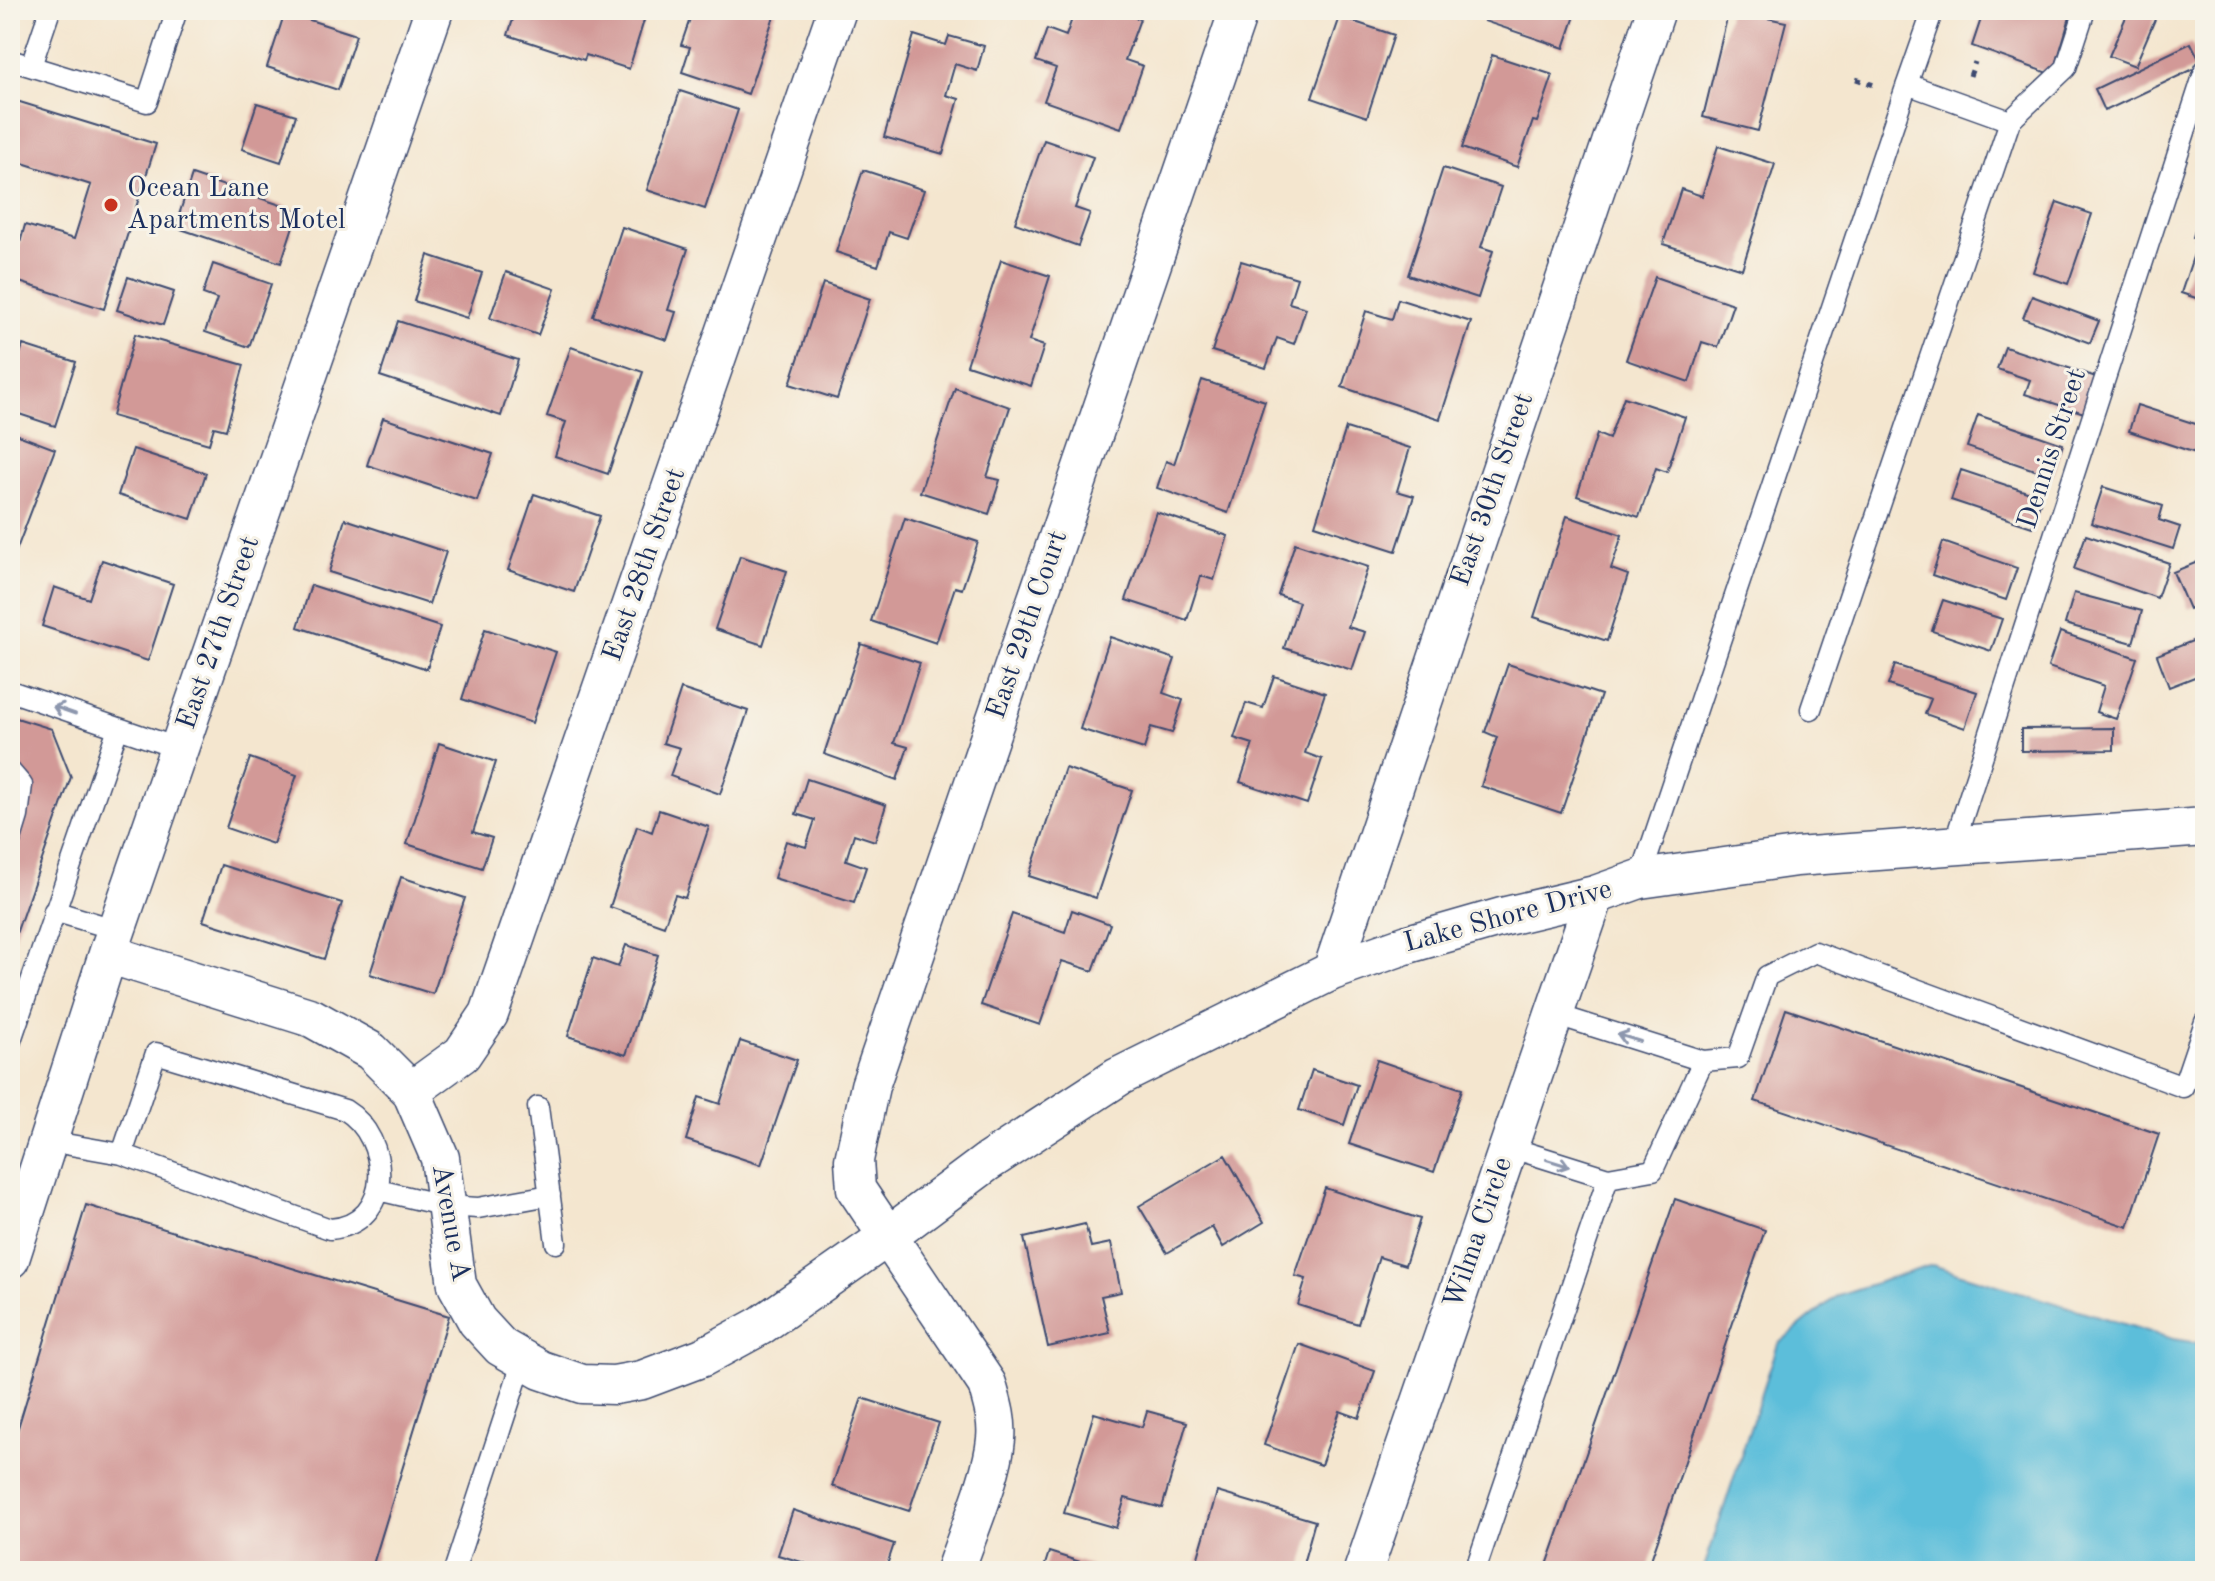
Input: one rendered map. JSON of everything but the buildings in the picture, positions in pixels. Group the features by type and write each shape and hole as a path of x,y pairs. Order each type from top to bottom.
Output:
{"street":[{"name":"East 27th Street","path":"13,1240 434,10"},
{"name":"East 28th Street","path":"411,1091 462,1054 489,1014 837,10"},
{"name":"East 29th Court","path":"887,1237 856,1189 854,1160 870,1086 1239,10"},
{"name":"East 30th Street","path":"1332,971 1656,10"},
{"name":"Lake Shore Drive","path":"887,1237 986,1163 1118,1077 1332,971 1421,940 1595,895 1640,879 1796,857 2205,827"},
{"name":"Wilma Circle","path":"1363,1571 1595,895"},
{"name":"Avenue A","path":"113,942 312,1018 371,1051 411,1091 440,1158 457,1285 477,1321 501,1347 541,1370 582,1384 614,1385 642,1380 703,1357 760,1326 887,1237"},
{"path":"887,1237 987,1384 995,1412 996,1440 989,1469 955,1571"}],"lane":[{"path":"31,66 50,10"},
{"path":"10,60 147,102 177,10"},
{"path":"1640,879 1933,10"},
{"path":"1811,709 2010,121 2066,68 2085,10"},
{"name":"Dennis Street","path":"1954,844 2205,70"},
{"path":"1907,84 2010,121"},
{"path":"10,691 180,749"},
{"path":"10,1043 118,728"},
{"path":"10,771 22,785 18,816 10,842"},
{"path":"54,911 113,942"},
{"path":"1554,1014 1703,1061 1738,1058 1767,976 1815,952 2183,1087 2205,1022"},
{"path":"48,1141 122,1154 330,1229 345,1228 370,1207 380,1177 376,1146 359,1119 345,1110 156,1053 122,1154"},
{"path":"1509,1147 1608,1178 1653,1170 1703,1061"},
{"path":"538,1107 556,1243"},
{"path":"1475,1571 1608,1178"},
{"path":"378,1190 446,1206 478,1208 550,1195"},
{"path":"454,1571 523,1360"}],"water":[{"path":"1932,1265 2173,1339 2205,1344 2205,1571 1703,1571 1778,1344 1838,1295"}],"place":[{"name":"Ocean Lane Apartments Motel","path":"111,205"}]}
